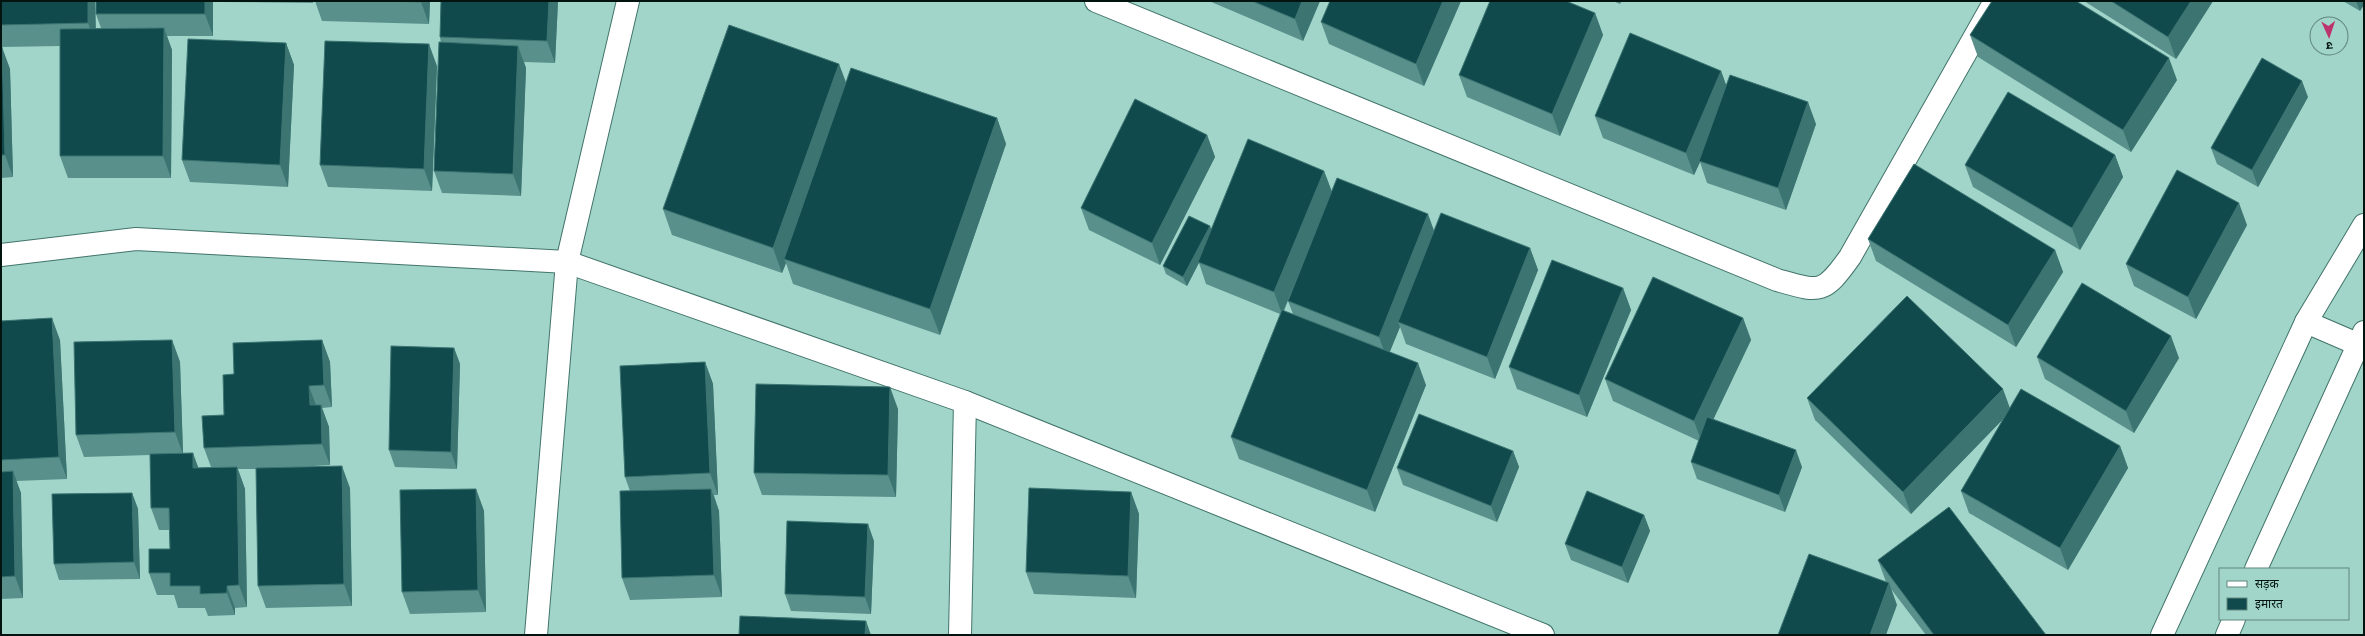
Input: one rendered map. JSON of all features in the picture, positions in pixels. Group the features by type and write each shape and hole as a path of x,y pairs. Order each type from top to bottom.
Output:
{"street":[{"path":"536,635 567,262 628,1"},
{"path":"1096,1 1777,280 1805,288 1820,288 1834,280 1850,257 1995,1"},
{"path":"2162,635 2306,322 2364,225"},
{"path":"1,255 136,239 567,262 966,402 1543,635"},
{"path":"2256,568 2362,341 2306,322"},
{"path":"960,635 966,402"},
{"path":"2227,635 2234,620"}],"building":[{"path":"1,1 88,1 88,23 1,25"},
{"path":"96,1 205,1 205,14 96,14"},
{"path":"388,1 421,1 421,2"},
{"path":"441,1 549,1 547,41 440,37"},
{"path":"1252,1 1302,1 1295,19"},
{"path":"1330,1 1443,1 1416,64 1321,22"},
{"path":"1490,1 1566,1 1595,13 1552,114 1459,75"},
{"path":"1992,1 2076,1 2169,58 2123,130 1970,35"},
{"path":"2111,1 2191,1 2168,37"},
{"path":"729,25 839,64 773,248 663,209"},
{"path":"164,28 163,156 60,156 60,29"},
{"path":"1630,33 1721,71 1686,153 1595,116"},
{"path":"188,39 286,43 280,165 182,160"},
{"path":"325,41 429,44 424,169 320,165"},
{"path":"439,42 518,46 513,174 434,171"},
{"path":"2,47 5,155 1,155"},
{"path":"2262,58 2302,81 2252,170 2211,148"},
{"path":"851,68 997,118 930,309 784,259"},
{"path":"1730,75 1808,102 1778,188 1699,161"},
{"path":"2008,92 2115,155 2072,228 1965,165"},
{"path":"1135,99 1207,135 1152,243 1081,208"},
{"path":"1248,139 1324,171 1274,292 1198,262"},
{"path":"1914,164 2055,250 2008,325 1868,239"},
{"path":"2177,170 2239,203 2188,297 2126,264"},
{"path":"1337,178 1428,214 1379,337 1288,301"},
{"path":"1441,213 1530,248 1487,357 1398,322"},
{"path":"1189,216 1210,226 1183,277 1163,266"},
{"path":"1552,260 1623,288 1579,395 1509,367"},
{"path":"1653,277 1743,318 1694,421 1605,379"},
{"path":"2082,283 2171,336 2126,411 2037,357"},
{"path":"1907,296 2003,389 1903,492 1807,398"},
{"path":"1282,310 1418,363 1367,490 1231,437"},
{"path":"52,318 59,457 1,460 1,321"},
{"path":"172,340 175,432 76,435 74,342"},
{"path":"322,340 324,385 309,386 310,405 321,405 322,444 204,448 202,416 224,415 223,375 234,374 233,343"},
{"path":"391,346 454,348 451,452 389,450"},
{"path":"705,362 710,473 625,477 620,366"},
{"path":"756,384 890,387 888,475 754,473"},
{"path":"2021,389 2120,446 2060,548 1961,491"},
{"path":"1419,414 1513,451 1491,506 1397,468"},
{"path":"1707,417 1796,450 1779,495 1691,462"},
{"path":"193,453 193,468 237,467 239,585 227,586 227,593 200,594 200,586 170,586 170,573 149,573 149,549 170,549 169,508 151,508 150,454"},
{"path":"342,466 344,584 258,586 256,468"},
{"path":"13,471 15,576 1,577 1,472"},
{"path":"1029,488 1131,492 1128,576 1026,572"},
{"path":"476,489 478,590 402,592 400,490"},
{"path":"711,489 714,575 622,578 620,491"},
{"path":"1587,491 1644,515 1622,567 1565,544"},
{"path":"132,493 134,562 54,564 52,494"},
{"path":"1949,507 2046,635 1934,635 1878,560"},
{"path":"787,521 868,524 865,597 785,594"},
{"path":"1809,554 1889,583 1870,635 1778,635"},
{"path":"740,616 866,621 865,635 739,635"}]}
